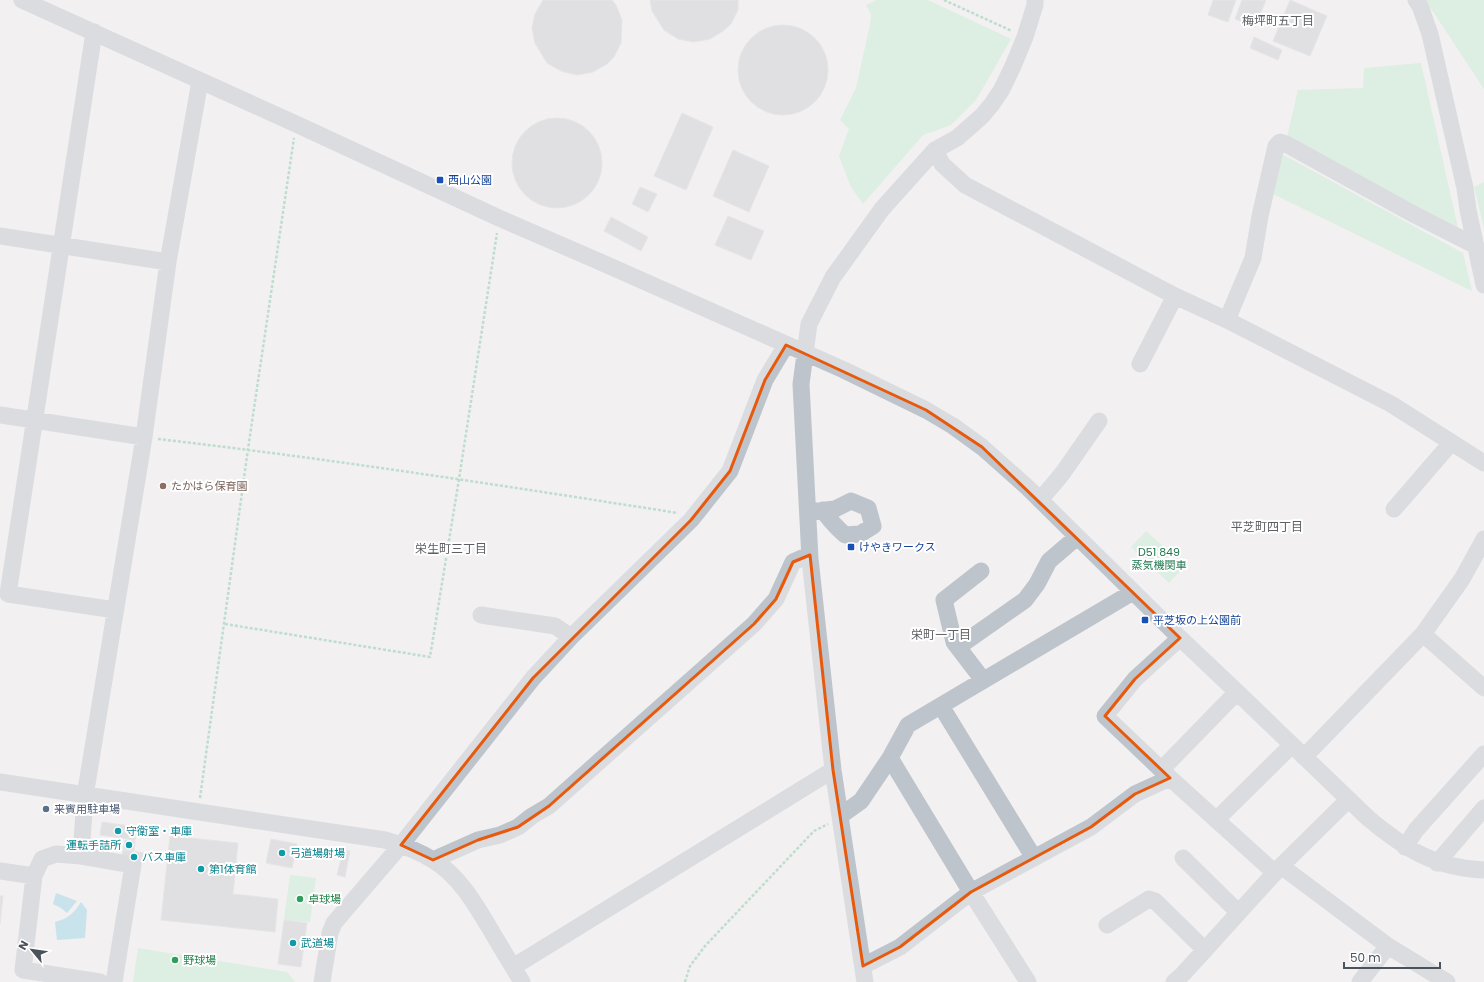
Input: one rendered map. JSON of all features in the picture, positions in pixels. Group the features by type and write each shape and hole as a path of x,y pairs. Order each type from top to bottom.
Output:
{"street":[{"path":"22,0 499,218 844,370 926,410 953,426 982,447 1040,500 1180,638 1348,800 1382,830 1405,847 1437,863 1470,870 1484,870"},
{"path":"1035,0 1025,37 1002,89 992,104 982,116 957,138 935,150 882,209 833,276 809,324 802,384 816,511 810,559 837,819 864,974 971,892 1091,827 1135,794 1165,774 1237,692"},
{"path":"1416,0 1420,6 1430,34 1465,188 1484,284"},
{"path":"94,32 8,594 115,610"},
{"path":"81,856 85,796 144,438 168,262 200,81"},
{"path":"1227,320 1253,258 1260,216 1276,146 1280,142 1415,215 1476,246"},
{"path":"935,150 942,164 965,185 1175,296 1227,320 1391,404 1484,463"},
{"path":"0,236 168,262"},
{"path":"1140,364 1175,296"},
{"path":"322,982 330,933 334,923 401,845 533,678 571,637 691,520 730,471 765,380 786,345"},
{"path":"0,415 144,438"},
{"path":"1040,500 1062,474 1099,421"},
{"path":"1394,509 1451,443"},
{"path":"958,646 1025,600 1037,584 1050,561 1077,537"},
{"path":"1304,757 1422,634 1462,579 1484,539"},
{"path":"433,860 478,840 500,835 518,827 532,816 549,806 754,624 776,599 793,562 802,558 810,559"},
{"path":"982,571 944,600 954,642 983,680"},
{"path":"837,819 861,801 890,758 908,724 1133,592"},
{"path":"481,615 556,626 571,637"},
{"path":"1422,634 1484,688"},
{"path":"1180,638 1135,680 1105,716 1165,774 1216,820 1278,869 1388,946 1447,982"},
{"path":"941,706 1034,858"},
{"path":"1216,820 1292,746"},
{"path":"1405,847 1416,830 1484,754"},
{"path":"890,758 971,892 1028,982"},
{"path":"513,967 833,770"},
{"path":"0,782 385,840 401,845 433,860 449,872 471,898 522,982"},
{"path":"1182,979 1238,912 1278,869 1348,800"},
{"path":"1437,863 1484,808"},
{"path":"100,982 23,970 34,876 42,859 56,854 81,856 134,865 114,982"},
{"path":"1183,858 1238,912"},
{"path":"0,871 34,876"},
{"path":"1107,925 1149,899 1155,901 1205,950"},
{"path":"1360,982 1388,946"}],"path":[{"path":"944,0 1025,37"},
{"path":"198,813 248,449 296,124"},
{"path":"225,624 430,657 499,218"},
{"path":"144,438 248,449 459,479 683,514 691,520"},
{"path":"685,982 690,966 705,946 814,832 837,819"}],"highlighted area":[{"path":"786,345 926,410 982,447 1180,638 1135,679 1105,716 1170,778 1135,794 1091,827 971,892 900,947 863,966 833,770 810,555 793,562 776,599 754,624 549,806 518,827 478,840 433,860 401,845 533,678 691,520 730,471 765,380"}],"green space":[{"path":"876,0 928,0 1011,39 976,100 951,125 923,135 863,204 851,187 839,156 849,129 840,120 856,88 870,25 871,14 866,5"},
{"path":"1419,0 1484,0 1484,89 1432,10"},
{"path":"1421,63 1458,228 1456,232 1287,137 1298,90 1363,88 1364,68"},
{"path":"1280,153 1463,253 1472,291 1265,190"},
{"path":"1484,182 1484,228 1474,187"},
{"name":"D51 849 蒸気機関車","path":"1146,531 1185,566 1169,583 1131,547"},
{"name":"卓球場","path":"290,875 316,878 310,922 284,920"},
{"name":"野球場","path":"138,948 287,972 295,982 133,982"}],"water":[{"path":"56,893 77,901 67,913 53,904"},
{"path":"81,902 87,910 85,938 57,940 55,922 70,915 76,910"}],"building":[{"path":"543,0 612,0 616,5 622,20 621,43 614,57 607,64 593,72 577,75 561,71 547,63 535,43 532,28 535,14"},
{"path":"650,0 738,0 738,10 731,24 723,31 710,39 694,42 678,39 664,30 652,11"},
{"path":"1213,0 1236,0 1228,22 1208,15"},
{"path":"1242,0 1266,0 1255,27 1235,19"},
{"path":"1290,0 1327,16 1310,56 1273,41"},
{"path":"783,25 800,29 815,38 824,53 828,70 824,87 815,102 800,111 783,115 766,111 751,102 742,87 738,70 742,53 751,38 766,29"},
{"path":"1254,37 1282,50 1278,60 1250,48"},
{"path":"682,113 713,127 686,190 654,176"},
{"path":"557,118 574,122 589,131 598,146 602,163 598,180 589,195 574,204 557,208 540,204 525,195 516,180 512,163 516,146 525,131 540,122"},
{"path":"733,150 769,166 749,212 713,196"},
{"path":"640,187 657,194 648,212 632,204"},
{"path":"728,216 764,231 751,260 715,245"},
{"path":"611,217 648,237 641,251 604,231"},
{"name":"守衛室・車庫","path":"102,822 137,827 135,840 100,835"},
{"name":"第1体育館","path":"170,836 238,843 233,894 278,899 275,932 161,920"},
{"name":"弓道場射場","path":"271,839 297,844 292,868 266,863"},
{"name":"運転手詰所","path":"125,840 135,841 134,851 123,849"},
{"name":"バス車庫","path":"123,850 145,853 144,863 122,860"},
{"path":"343,850 350,851 345,877 337,875"},
{"path":"0,896 3,896 0,924"},
{"name":"武道場","path":"284,920 307,923 301,967 278,964"}],"place":[{"name":"西山公園","path":"440,180"},
{"name":"たかはら保育園","path":"163,486"},
{"name":"けやきワークス","path":"851,547"},
{"name":"平芝坂の上公園前","path":"1145,620"},
{"name":"来賓用駐車場","path":"46,809"},
{"name":"守衛室・車庫","path":"118,831"},
{"name":"運転手詰所","path":"129,845"},
{"name":"弓道場射場","path":"282,853"},
{"name":"バス車庫","path":"134,857"},
{"name":"第1体育館","path":"201,869"},
{"name":"卓球場","path":"300,899"},
{"name":"武道場","path":"293,943"},
{"name":"野球場","path":"175,960"}],"district":[{"name":"梅坪町五丁目","path":"1278,21"},
{"name":"平芝町四丁目","path":"1267,527"},
{"name":"栄生町三丁目","path":"451,549"},
{"name":"栄町一丁目","path":"941,635"}]}
